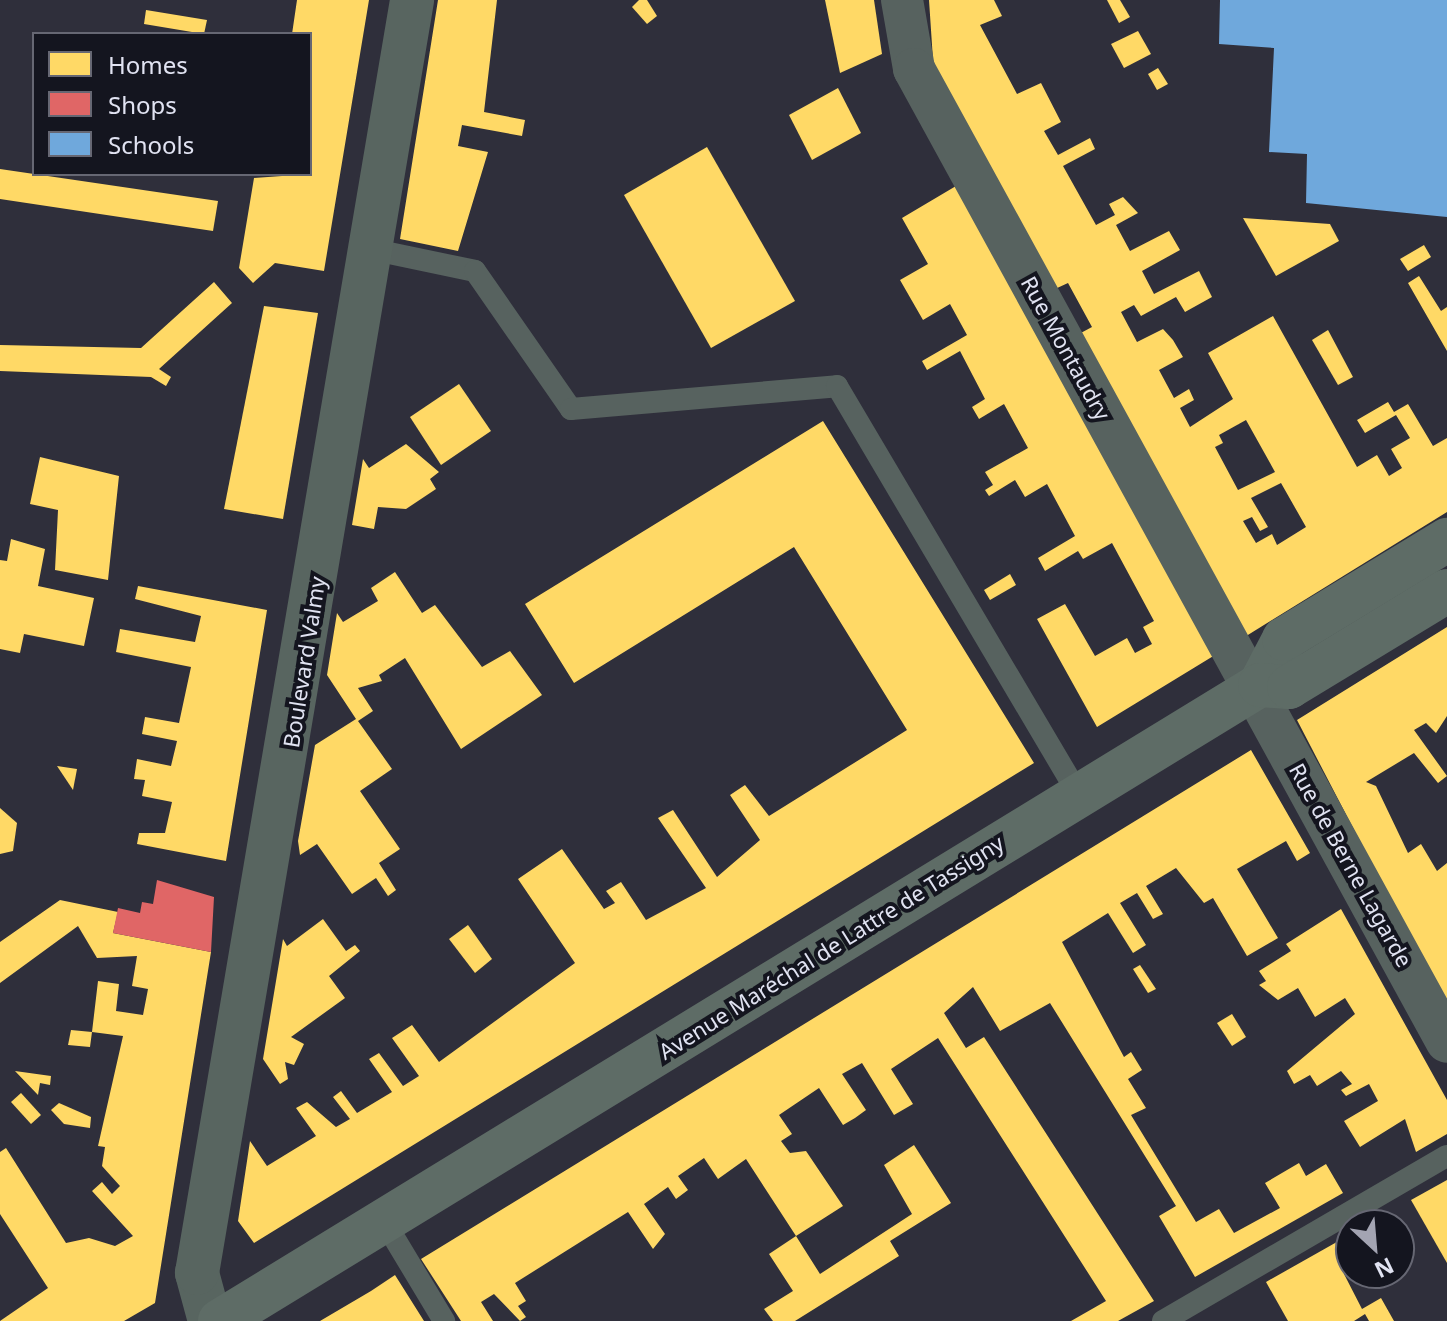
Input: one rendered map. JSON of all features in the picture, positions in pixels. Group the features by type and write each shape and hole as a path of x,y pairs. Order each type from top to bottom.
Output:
{"main road":[{"name":"Boulevard Valmy","path":"210,1321 197,1273 412,0"},
{"path":"1257,686 1284,639 1447,540"},
{"name":"Avenue Maréchal de Lattre de Tassigny","path":"220,1321 1257,686 1289,687 1447,591"}],"street":[{"name":"Rue Montaudry","path":"902,0 914,69 1257,686"},
{"name":"Rue de Berne Lagarde","path":"1257,686 1447,1042"}],"lane":[{"path":"370,249 475,271 571,409 837,386 1079,795"},
{"path":"1163,1321 1447,1156"},
{"path":"384,1221 444,1321"}],"building: Homes":[{"path":"297,0 369,0 324,271 275,263 253,283 239,268 254,178 312,176 312,32 292,32"},
{"path":"438,0 497,0 484,112 525,120 522,136 462,125 458,146 488,152 458,251 400,239"},
{"path":"639,0 647,0 657,16 647,24 632,7"},
{"path":"825,0 874,0 882,54 840,73"},
{"path":"929,0 994,0 1002,16 980,25 1017,94 1041,83 1061,122 1044,131 1058,155 1090,138 1095,149 1063,166 1096,225 1115,215 1109,204 1123,197 1138,213 1116,225 1130,251 1169,231 1180,250 1142,271 1154,294 1199,271 1212,297 1185,312 1176,297 1141,316 1134,305 1121,312 1137,342 1163,329 1173,340 1183,357 1159,370 1174,398 1189,389 1194,400 1180,408 1190,427 1233,399 1208,353 1273,316 1357,467 1377,455 1389,476 1402,468 1391,449 1410,438 1396,415 1365,433 1357,420 1388,402 1394,412 1408,404 1433,446 1447,438 1447,512 1243,638 1077,335 1092,327 1068,283 1055,289 934,75","holes":["1246,420 1275,472 1238,490 1215,447 1223,443 1219,435","1281,483 1306,527 1277,545 1272,534 1256,543 1243,521 1252,517 1260,531 1268,527 1251,498"]},
{"path":"1107,0 1120,0 1130,17 1119,23"},
{"path":"146,10 207,20 204,32 144,24"},
{"path":"1138,31 1151,54 1124,68 1111,44"},
{"path":"1158,68 1168,84 1157,90 1148,74"},
{"path":"838,88 861,133 812,160 789,115"},
{"path":"707,147 795,301 711,348 624,195"},
{"path":"0,169 218,201 213,231 0,199"},
{"path":"956,186 1215,655 1097,727 1037,619 1065,604 1095,656 1127,638 1135,653 1152,644 1143,627 1154,621 1112,543 1083,559 1078,551 1045,571 1038,558 1075,536 1047,484 1025,497 1015,480 989,496 985,490 993,485 985,472 1028,448 1004,404 979,419 972,407 985,399 960,351 927,370 922,361 967,335 950,304 923,320 900,280 928,264 902,218"},
{"path":"1243,218 1330,224 1339,241 1276,276"},
{"path":"1424,245 1431,257 1408,271 1400,259"},
{"path":"1419,276 1441,311 1447,307 1447,351 1408,283"},
{"path":"214,282 232,303 159,369 171,377 166,386 151,377 0,371 0,345 141,348"},
{"path":"264,306 318,313 283,519 224,509"},
{"path":"1328,330 1353,377 1338,385 1312,340"},
{"path":"459,384 491,431 441,465 410,417"},
{"path":"823,421 1034,763 254,1243 238,1221 250,1141 267,1166 316,1136 296,1108 307,1102 336,1127 350,1119 333,1097 341,1091 357,1113 392,1092 369,1059 379,1053 403,1086 419,1076 392,1038 412,1025 439,1062 575,963 518,879 562,849 604,909 615,903 606,891 621,882 646,920 706,888 658,818 673,810 717,877 760,840 730,795 745,785 769,816 907,730 794,547 574,683 525,604"},
{"path":"406,444 439,472 430,479 436,489 406,509 378,507 374,529 352,525 363,459 369,468"},
{"path":"40,457 119,476 108,580 55,570 58,510 30,504"},
{"path":"11,539 45,549 38,586 94,598 84,646 24,634 20,653 0,649 0,560 7,561"},
{"path":"395,572 422,613 435,605 482,667 510,651 542,695 461,749 405,658 379,675 382,681 358,688 373,711 358,721 392,769 360,791 400,849 379,863 396,890 388,896 376,878 352,894 317,844 300,855 298,841 315,745 356,719 327,675 337,613 343,622 378,601 371,588"},
{"path":"1010,574 1016,585 990,600 984,590"},
{"path":"138,586 267,610 226,861 137,844 139,833 165,833 172,802 142,796 145,780 134,779 137,759 171,766 177,741 142,734 145,717 179,723 191,667 116,652 120,629 195,642 201,616 135,599"},
{"path":"1447,627 1447,716 1436,733 1426,723 1414,730 1447,776 1438,783 1414,753 1366,782 1376,786 1408,853 1421,844 1437,871 1447,863 1447,1009 1297,720"},
{"path":"1251,750 1310,853 1297,861 1286,841 1237,869 1278,938 1247,956 1213,898 1204,903 1176,868 1146,886 1163,914 1153,919 1137,893 1120,903 1146,945 1133,953 1108,913 1062,942 1124,1057 1131,1052 1142,1070 1128,1079 1146,1108 1131,1115 1196,1222 1219,1209 1234,1233 1280,1208 1265,1183 1299,1163 1306,1176 1326,1164 1343,1193 1195,1277 1159,1216 1176,1206 1050,1003 1000,1031 973,987 944,1013 966,1048 984,1037 1154,1301 1118,1321 1071,1321 1106,1301 938,1038 891,1069 913,1104 894,1115 862,1063 842,1074 866,1110 855,1118 843,1125 819,1088 779,1115 792,1134 781,1141 790,1153 806,1151 843,1206 796,1236 746,1159 718,1179 704,1158 678,1176 688,1190 676,1199 668,1187 644,1204 665,1234 653,1249 628,1212 515,1283 526,1301 518,1306 526,1317 520,1321 494,1294 481,1302 493,1321 461,1321 421,1259"},
{"path":"57,766 77,769 73,790"},
{"path":"0,808 17,823 13,851 0,854"},
{"path":"60,900 118,912 113,933 211,952 155,1303 124,1321 0,1321 48,1288 0,1214 0,1152 6,1148 66,1243 89,1238 115,1246 133,1236 92,1191 102,1182 112,1194 120,1186 102,1166 105,1147 98,1146 123,1036 92,1032 98,981 119,984 116,1011 143,1015 148,989 132,986 137,956 97,958 78,926 0,983 0,942"},
{"path":"1341,909 1447,1100 1447,1134 1416,1152 1405,1119 1360,1147 1344,1121 1378,1101 1369,1084 1346,1096 1341,1090 1352,1084 1341,1071 1317,1086 1310,1075 1294,1084 1287,1071 1355,1014 1345,998 1315,1017 1298,988 1278,1000 1259,985 1266,981 1259,971 1291,951 1286,944"},
{"path":"323,919 346,951 355,945 360,951 329,976 345,998 291,1037 304,1044 294,1065 285,1062 288,1079 280,1084 263,1059 283,939 287,946"},
{"path":"468,925 492,959 475,973 449,939"},
{"path":"1140,965 1156,989 1148,993 1133,969"},
{"path":"1232,1014 1246,1037 1232,1046 1217,1023"},
{"path":"71,1030 92,1032 90,1047 68,1045"},
{"path":"15,1071 51,1076 50,1085 40,1083 38,1095"},
{"path":"21,1093 41,1115 31,1124 11,1102"},
{"path":"59,1103 91,1117 90,1128 64,1124 51,1110"},
{"path":"914,1145 951,1203 890,1241 899,1256 795,1321 773,1321 764,1309 793,1291 769,1254 796,1236 820,1274 912,1214 884,1165"},
{"path":"1447,1180 1447,1263 1411,1200"},
{"path":"1335,1243 1335,1289 1352,1289 1362,1309 1381,1298 1394,1321 1369,1321 1365,1314 1354,1321 1288,1321 1266,1282"},
{"path":"395,1275 424,1321 320,1321 371,1291"}],"building: Shops":[{"path":"157,880 214,897 211,952 113,933 118,908 140,913 142,902 153,904"}],"building: Schools":[{"path":"1220,0 1447,0 1447,217 1306,203 1307,154 1269,152 1274,48 1219,44"}]}
